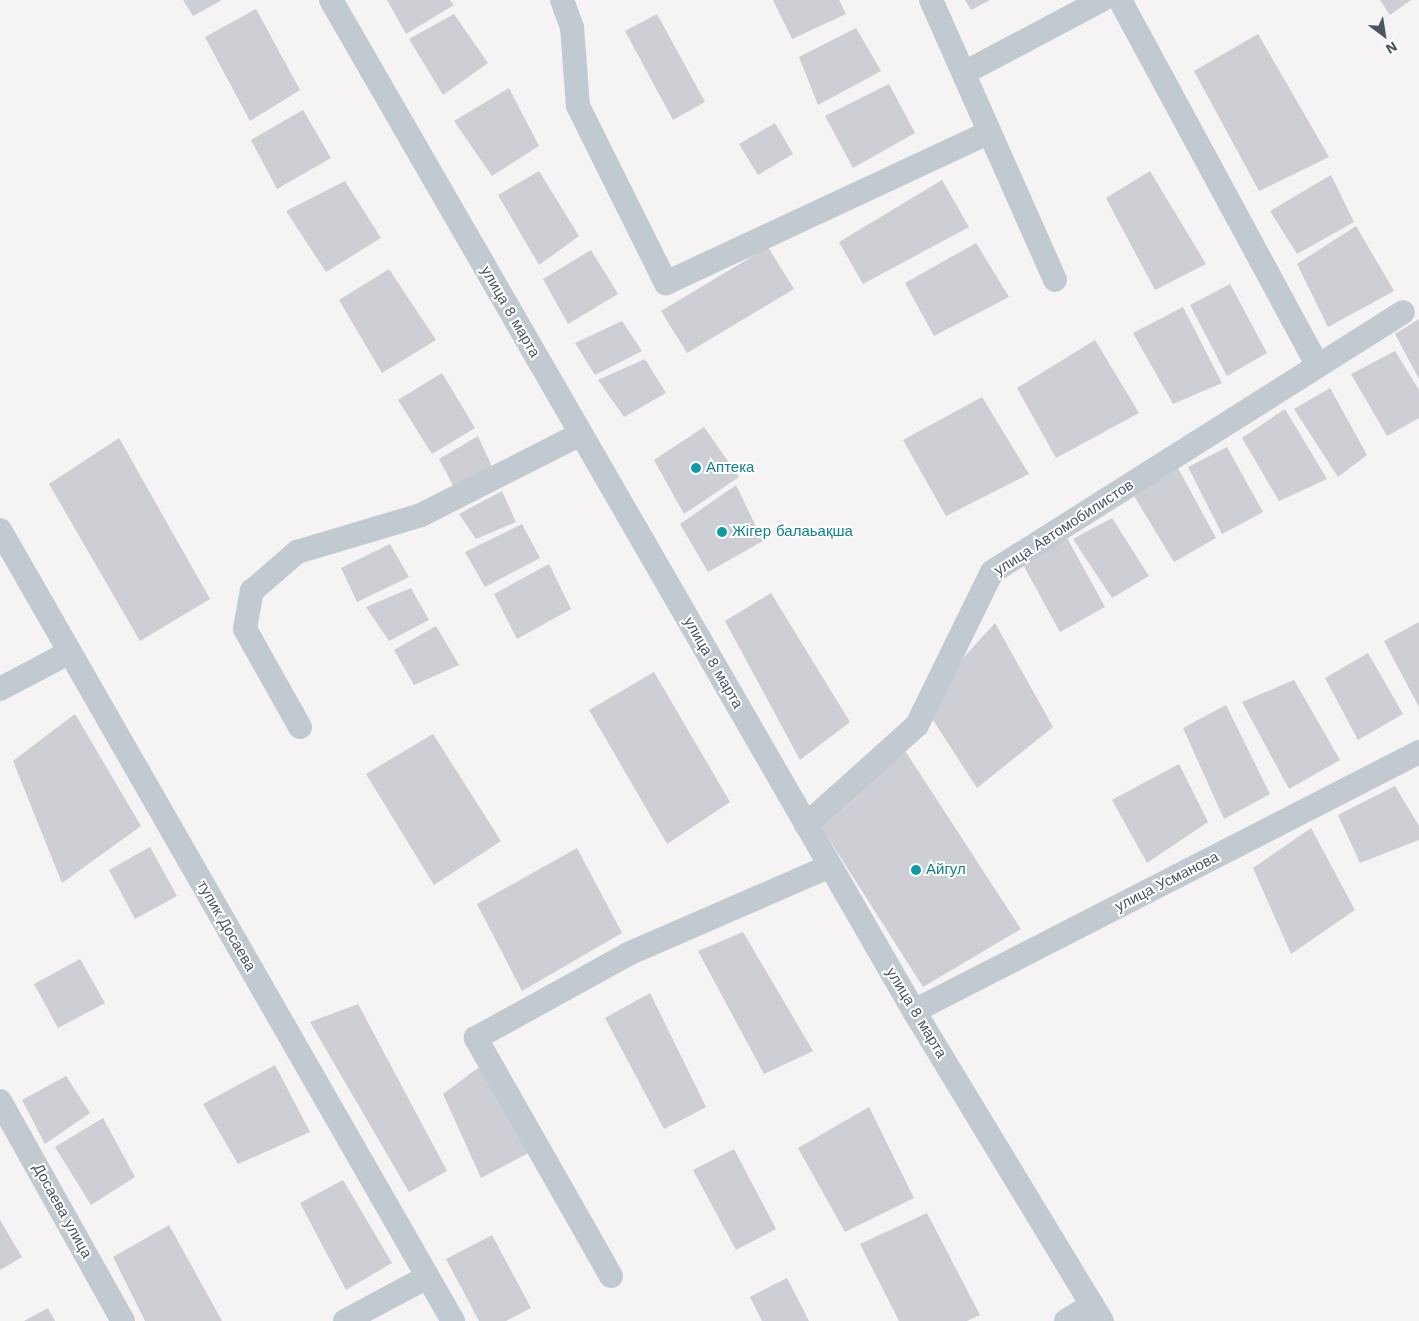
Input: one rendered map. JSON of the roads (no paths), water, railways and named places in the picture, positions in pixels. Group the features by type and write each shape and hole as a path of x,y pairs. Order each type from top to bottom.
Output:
{"street":[{"name":"улица 8 марта","path":"330,0 914,1011 1097,1313"},
{"path":"562,0 572,27 578,106 666,282 990,132"},
{"path":"931,0 1055,280"},
{"path":"964,73 1102,0"},
{"path":"1120,0 1318,366"},
{"name":"улица Автомобилистов","path":"806,825 916,725 992,572 1403,312"},
{"path":"300,727 245,629 252,591 297,552 421,515 581,434"},
{"name":"тупик Досаева","path":"0,530 453,1321"},
{"path":"0,689 70,652"},
{"name":"улица Усманова","path":"914,1011 1419,752"},
{"path":"611,1276 476,1038 628,954 830,866"},
{"name":"Досаева улица","path":"0,1101 124,1321"},
{"path":"345,1321 427,1277"},
{"path":"1066,1321 1097,1313"}],"place":[{"name":"Аптека","path":"696,468"},
{"name":"Жігер балаьақша","path":"722,532"},
{"name":"Айгул","path":"916,870"}]}
